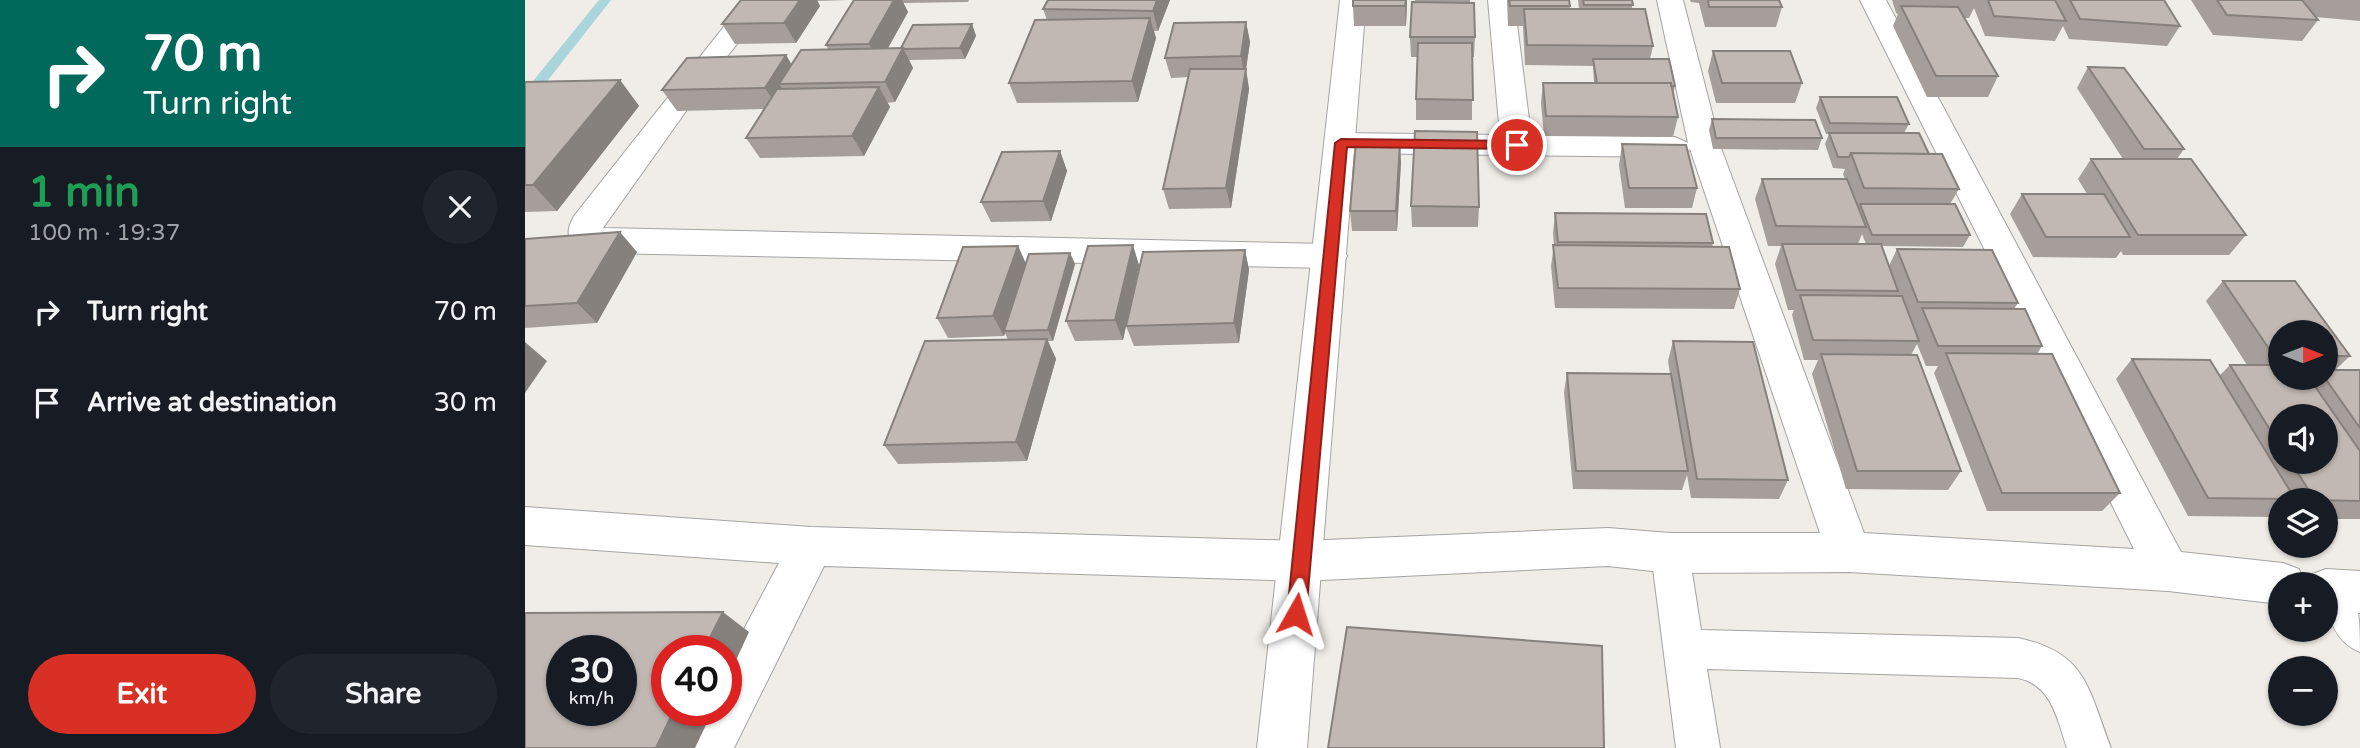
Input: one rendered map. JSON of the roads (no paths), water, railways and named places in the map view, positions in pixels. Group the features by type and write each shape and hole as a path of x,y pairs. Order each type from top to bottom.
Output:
{"street":[{"path":"759,0 696,77 586,224 585,237 606,241 1330,256"},
{"path":"1282,748 1302,561 1353,0"},
{"path":"1501,0 1517,145"},
{"path":"1670,0 1705,148 1760,261 1849,552"},
{"path":"1873,0 2168,571"},
{"path":"1341,143 1705,148"},
{"path":"1967,261 2008,261"},
{"path":"525,526 811,546 1302,561 1608,547 1670,553 1849,552 2168,571 2268,582"},
{"path":"708,748 811,546"}],"lane":[{"path":"1670,553 1698,748"},
{"path":"2340,591 2360,633"},
{"path":"1682,649 2018,657 2043,664 2054,673 2069,696 2089,748"}],"waterway":[{"path":"525,100 605,0"}]}
